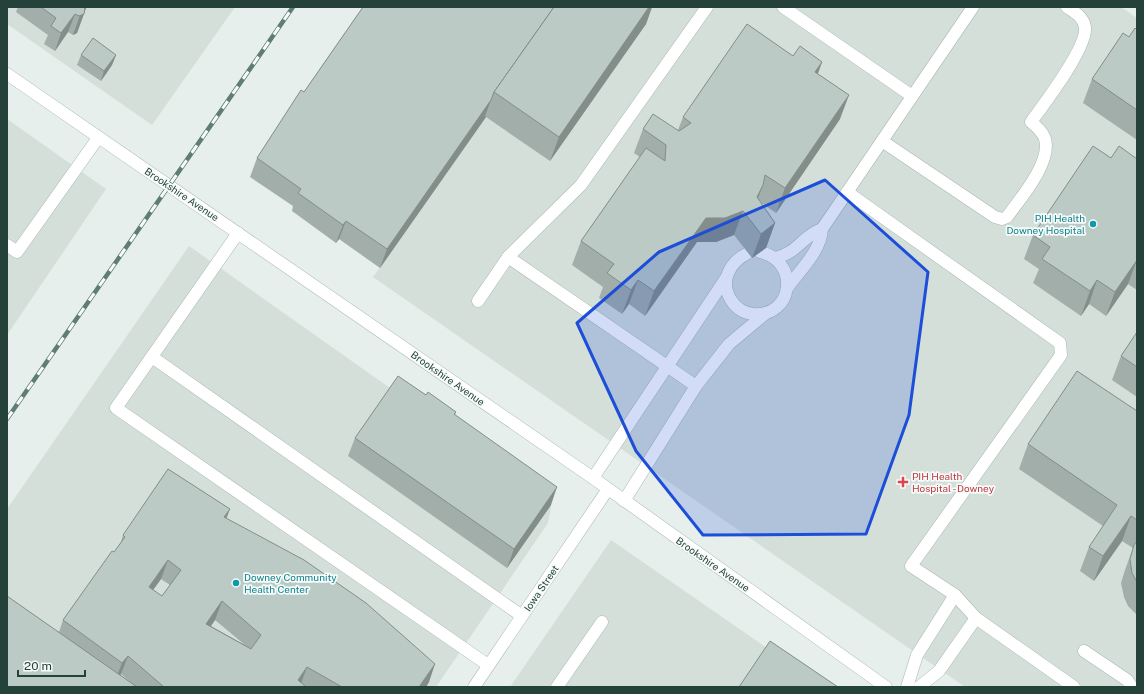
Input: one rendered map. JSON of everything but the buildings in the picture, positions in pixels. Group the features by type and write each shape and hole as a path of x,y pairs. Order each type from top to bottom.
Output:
{"street":[{"path":"478,301 508,257 581,185 706,7"},
{"path":"783,7 912,96"},
{"path":"593,478 726,278 734,262 754,253 775,258 785,256 801,245 811,234 822,229 973,7"},
{"path":"882,141 995,217 1002,219 1007,217 1034,180 1045,154 1045,139 1038,128 1031,122 1082,43 1085,27 1081,17 1067,7"},
{"name":"Brookshire Avenue","path":"7,74 593,478 886,687"},
{"path":"7,245 17,252 98,138"},
{"path":"847,192 1058,340 1061,347 1060,355 911,566 955,595 976,618 1074,687"},
{"path":"624,501 696,386 729,344 766,313 781,303 788,287 818,247 822,239 822,229"},
{"path":"238,233 116,408 488,665"},
{"path":"508,257 696,386"},
{"path":"775,258 786,272 788,287"},
{"path":"726,278 728,296 733,304 748,314 766,313"},
{"path":"152,357 522,616"},
{"name":"Iowa Street","path":"474,687 608,489"},
{"path":"907,687 917,655 955,595"},
{"path":"919,687 939,671 976,618"},
{"path":"557,687 602,622"},
{"path":"1084,651 1127,680 1132,687"}],"highlighted area":[{"path":"825,180 928,272 909,415 866,534 703,535 636,451 577,323 659,252"}],"shaded area":[{"path":"7,7 235,7 152,125 7,24"},
{"name":"PIH Health Hospital - Downey","path":"563,7 1121,7 1137,18 1137,687 965,687 373,277"},
{"path":"7,119 106,189 7,335"},
{"path":"189,246 550,501 551,508 548,523 436,687 105,687 7,618 7,509"},
{"path":"611,540 823,687 510,687"}],"railway":[{"path":"7,419 293,7"}],"place":[{"name":"PIH Health Downey Hospital","path":"1093,224"},
{"name":"PIH Health Hospital - Downey","path":"903,482"},
{"name":"Downey Community Health Center","path":"236,583"}]}
